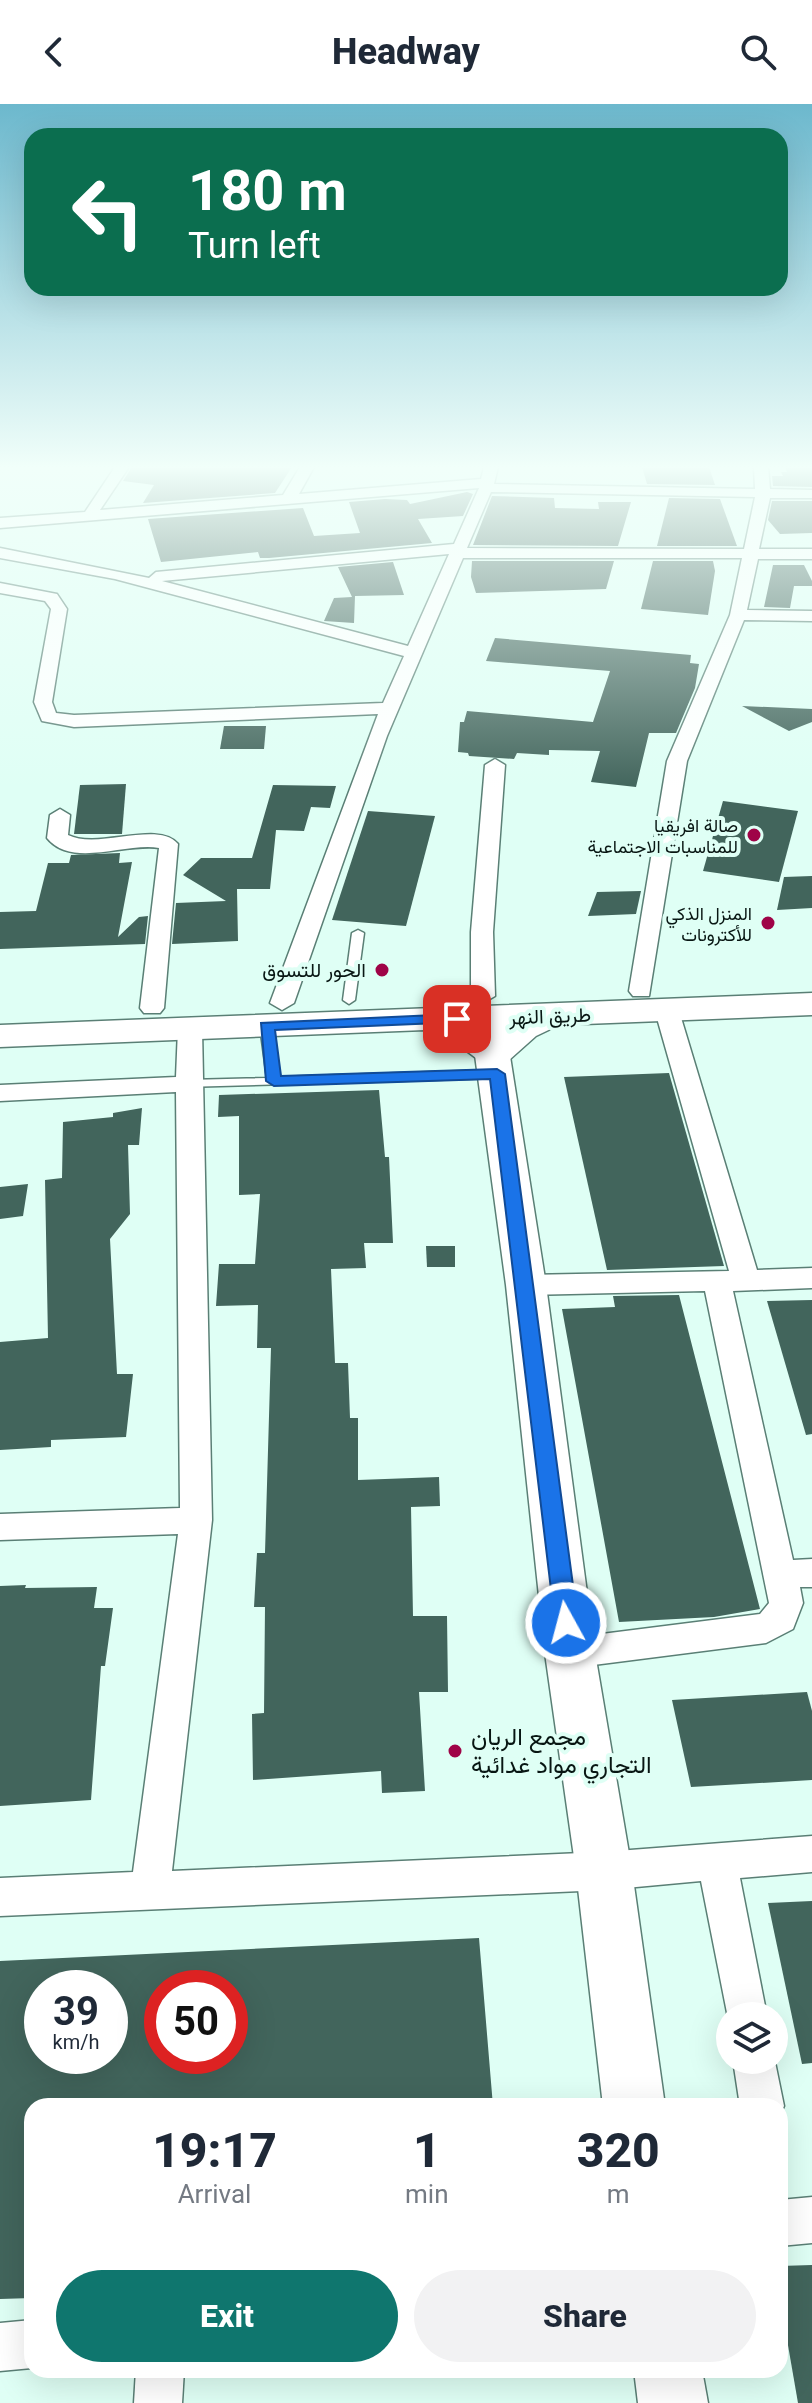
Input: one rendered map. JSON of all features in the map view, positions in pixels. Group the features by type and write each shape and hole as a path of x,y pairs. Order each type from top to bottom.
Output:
{"main road":[{"name":"طريق النهر","path":"0,1015 152,1008 426,1020 469,1035 512,1035 548,1016 812,983"},
{"name":"طريق النهر","path":"0,1036 190,1029 349,1000 490,1035 654,1001 812,1004"},
{"path":"490,1035 526,1285 570,1653 604,1871 633,2098"},
{"path":"669,2378 673,2403"}],"street":[{"path":"115,574 413,653"},
{"path":"136,579 190,574"},
{"path":"274,1015 389,708 447,574"},
{"path":"570,1653 766,1628 781,1619 796,1574 732,1281 654,1001 677,761 738,615 746,574"},
{"path":"0,588 51,597 59,609 43,702 49,717 74,721 389,708"},
{"path":"738,615 812,616"},
{"path":"490,1035 482,932 495,765"},
{"path":"60,815 57,838 64,843 77,846 157,840 168,844 170,850 152,1008"},
{"path":"150,1891 196,1520 188,1084 190,1029"},
{"path":"0,1093 188,1084"},
{"path":"526,1285 812,1278"},
{"path":"0,1527 196,1520"},
{"path":"0,1897 604,1871 812,1854"},
{"path":"717,1862 743,2002"},
{"path":"756,2074 761,2098"},
{"path":"0,2347 24,2345"},
{"path":"158,2403 160,2378"}],"lane":[{"path":"349,1000 358,933"},
{"path":"274,1015 274,1081"},
{"path":"188,1084 274,1081 490,1035"}],"building":[{"path":"341,574 397,574 404,595 355,596 354,623 324,621 334,598 352,597"},
{"path":"471,574 610,574 606,589 476,593"},
{"path":"650,574 714,574 708,615 641,609"},
{"path":"771,574 809,574 812,586 794,586 790,608 764,607"},
{"path":"495,638 691,655 690,663 699,664 695,688 676,733 649,733 636,787 591,782 600,751 549,750 549,755 517,753 514,759 469,756 468,753 458,752 460,722 464,722 467,711 593,722 610,671 486,661"},
{"path":"742,706 812,709 812,722 789,731"},
{"path":"224,726 266,726 264,749 220,749"},
{"path":"126,784 122,834 74,834 80,785"},
{"path":"273,785 336,786 330,808 311,807 304,831 276,830 270,889 237,889 238,941 172,944 176,903 226,901 183,875 201,858 252,858"},
{"path":"723,801 798,811 779,882 703,871"},
{"path":"368,811 435,816 406,926 332,920"},
{"path":"120,853 119,863 132,862 118,937 139,917 148,916 145,944 0,949 0,912 36,911 48,863 69,863 71,855"},
{"path":"812,876 812,908 777,910 784,877"},
{"path":"641,891 636,914 588,916 597,892"},
{"path":"669,1073 724,1266 607,1270 564,1077"},
{"path":"379,1090 385,1157 389,1157 393,1243 364,1243 366,1268 331,1269 335,1363 348,1363 350,1418 358,1418 358,1480 439,1477 440,1506 411,1507 413,1616 447,1616 448,1692 419,1692 425,1791 382,1793 381,1771 253,1780 252,1714 264,1713 265,1607 254,1607 257,1553 265,1553 271,1348 257,1348 258,1305 216,1306 219,1264 255,1264 260,1194 239,1195 239,1116 218,1117 219,1095"},
{"path":"142,1108 139,1145 128,1145 130,1214 110,1239 117,1374 133,1374 126,1437 51,1440 51,1447 0,1450 0,1342 48,1338 45,1180 62,1178 63,1122 113,1117 113,1113"},
{"path":"28,1184 23,1216 0,1219 0,1187"},
{"path":"426,1246 455,1246 455,1267 427,1267"},
{"path":"679,1295 760,1609 714,1617 619,1622 562,1309 615,1307 613,1296"},
{"path":"812,1300 812,1434 806,1435 767,1301"},
{"path":"26,1585 25,1588 97,1587 94,1608 113,1608 105,1666 101,1666 91,1800 0,1806 0,1586"},
{"path":"807,1692 812,1711 812,1780 691,1787 672,1700"},
{"path":"812,1901 812,2063 802,2064 768,1903"},
{"path":"479,1938 492,2098 24,2098 24,2298 0,2299 0,1961"},
{"path":"812,2265 812,2403 798,2403 788,2345 788,2266"}],"place":[{"name":"صالة افريقيا للمناسبات الاجتماعية","path":"754,835"},
{"name":"المنزل الذكي للأكترونات","path":"768,923"},
{"name":"الحور للتسوق","path":"382,970"},
{"name":"مجمع الريان التجاري مواد غدائية","path":"455,1751"}],"route":[{"path":"457,1019 266,1026 274,1081 497,1074 526,1285 566,1623"}]}
